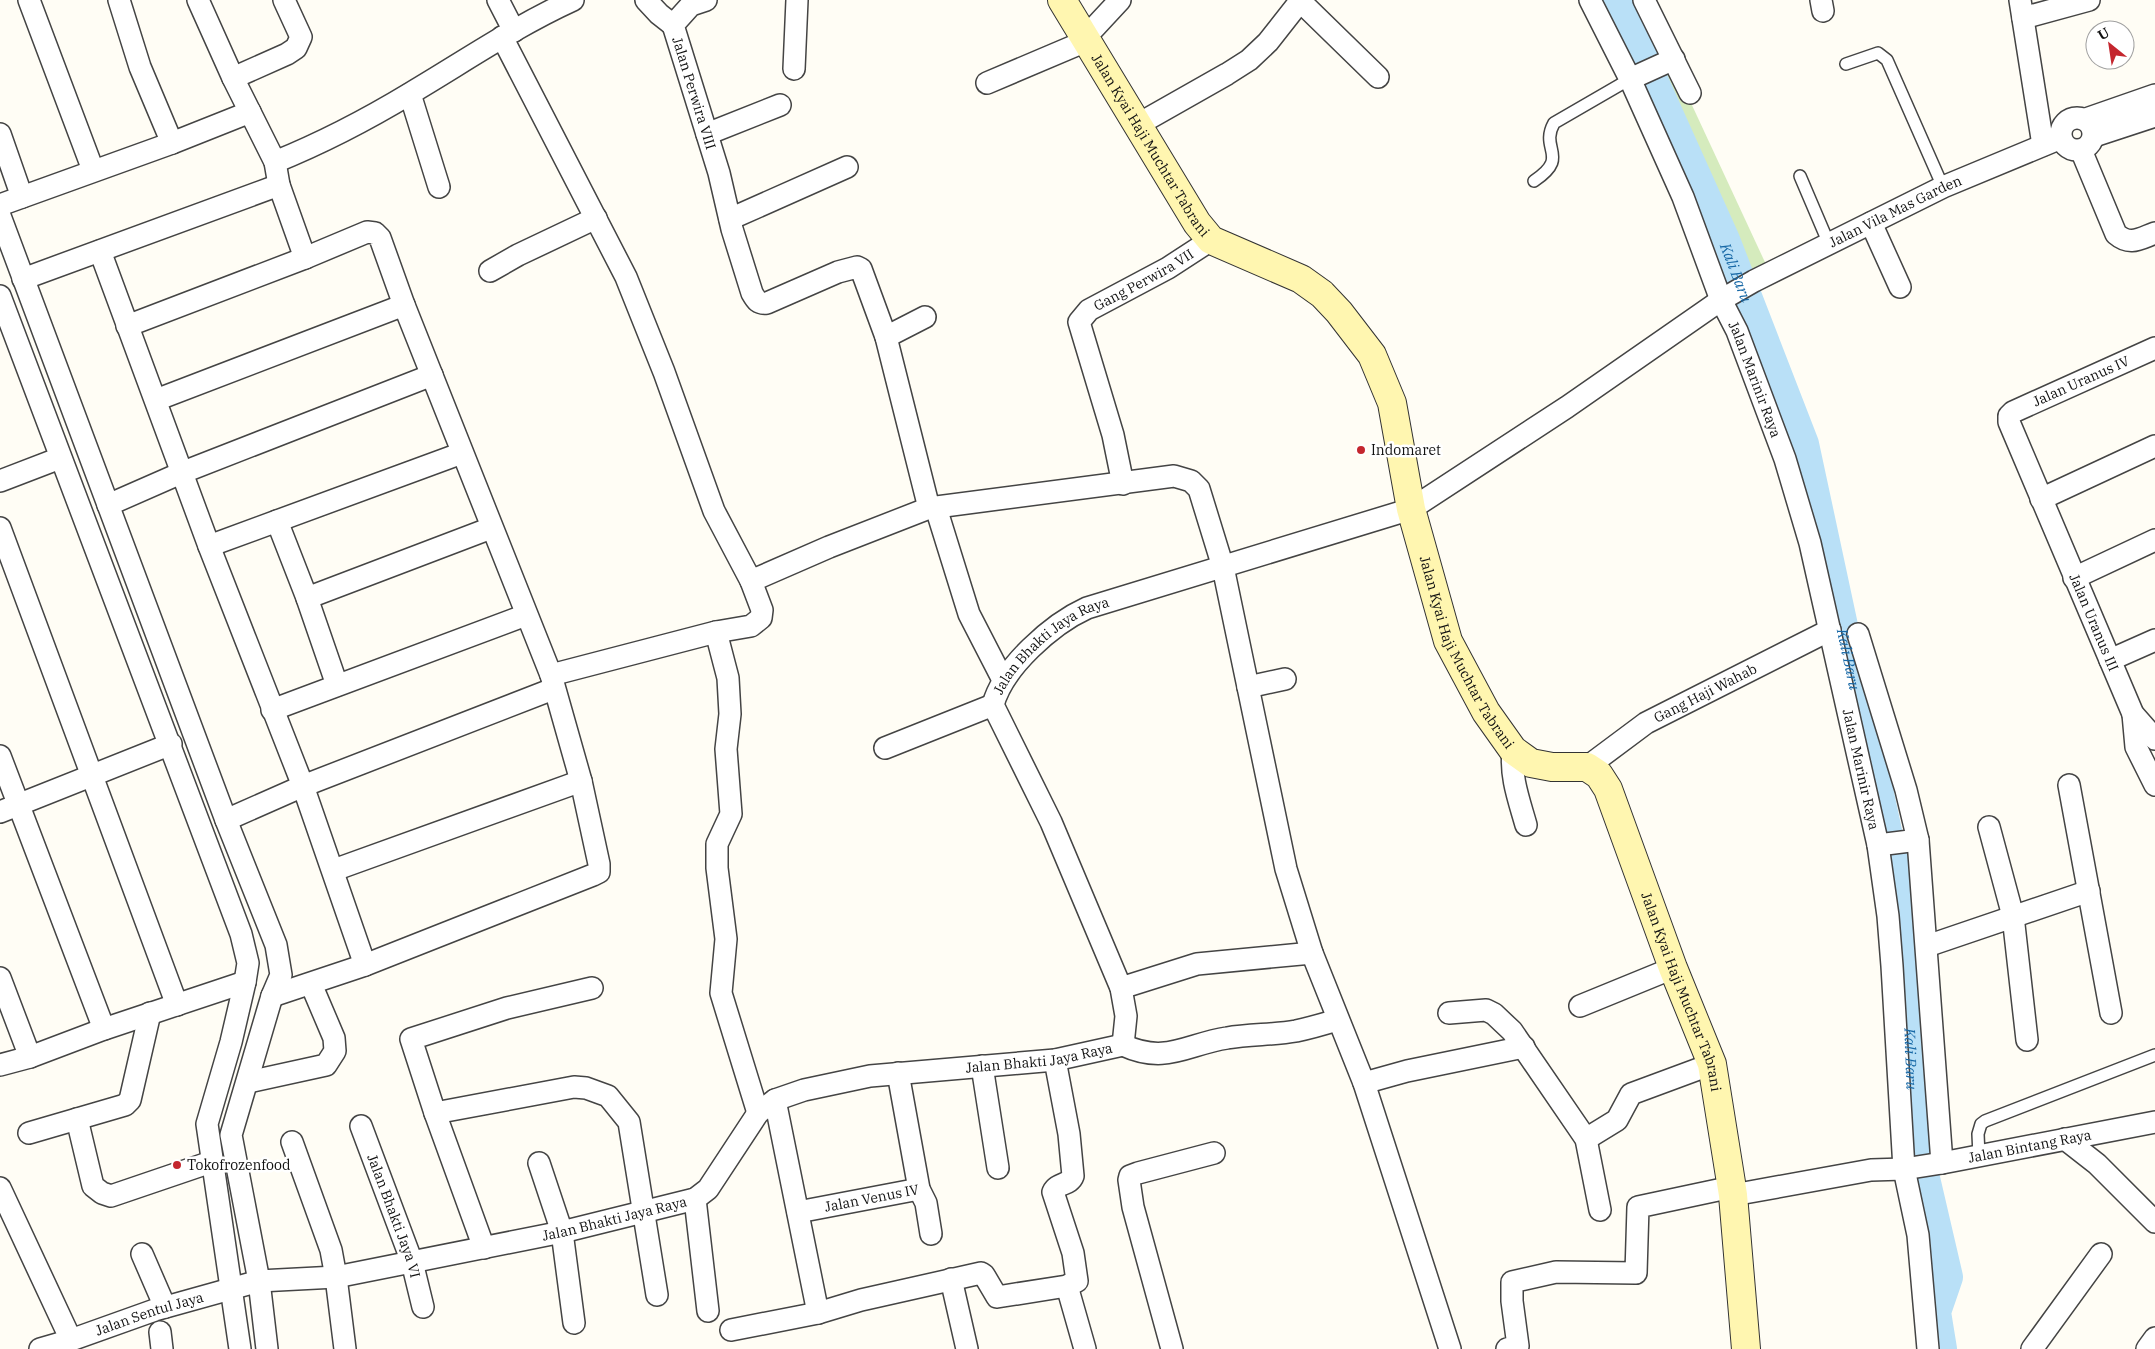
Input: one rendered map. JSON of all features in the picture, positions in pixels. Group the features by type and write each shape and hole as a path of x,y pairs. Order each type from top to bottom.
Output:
{"street":[{"path":"29,0 93,170"},
{"path":"119,0 140,67 172,143"},
{"path":"198,0 232,78 276,162 279,185 305,258"},
{"path":"232,78 287,54 296,48 301,37 284,0"},
{"path":"226,820 302,786 552,682 716,632 751,626 761,618 762,610 751,581 714,511 664,372 626,276 596,218 508,34 498,0"},
{"path":"646,0 673,25"},
{"name":"Jalan Perwira VIII","path":"706,0 692,5 673,25 719,173 730,219 752,293 761,304 767,303 838,272 857,267 865,276 886,337"},
{"path":"794,69 797,0"},
{"name":"Jalan Kyai Haji Muchtar Tabrani","path":"1062,0 1197,223 1211,240 1301,278 1340,312 1372,355 1392,403 1412,509 1448,641 1486,712 1513,750 1531,763 1552,767 1586,767 1599,776 1608,789 1673,968 1712,1064 1733,1197 1746,1349"},
{"path":"987,82 1084,38 1120,0"},
{"name":"Jalan Marinir Raya","path":"1590,0 1634,78 1727,296 1737,331 1785,459 1810,543 1880,845 1891,957 1906,1168 1918,1235 1928,1349"},
{"path":"1644,0 1669,61 1690,93"},
{"path":"2052,142 2022,9 2089,0"},
{"path":"1137,125 1249,60 1268,42 1300,1 1378,77"},
{"path":"276,162 410,94 564,2"},
{"path":"1634,78 1669,61"},
{"path":"410,94 439,187"},
{"path":"2052,142 2068,148 2155,95"},
{"path":"706,134 780,106"},
{"path":"0,205 172,143 250,112"},
{"path":"2087,135 2155,116"},
{"path":"2052,142 2066,121 2076,117 2087,135 2116,234 2124,240 2134,241 2155,233"},
{"path":"0,134 22,197"},
{"name":"Jalan Vila Mas Garden","path":"1412,509 1566,407 1727,296 1943,188 2052,142"},
{"path":"730,219 847,167"},
{"path":"23,279 279,185"},
{"path":"0,216 226,820 276,946 281,975 272,996 231,1135 259,1281 267,1349"},
{"path":"490,271 518,255 596,218"},
{"path":"1871,223 1900,287"},
{"path":"127,326 305,258 367,232 375,234 380,238 404,305 552,682 581,782 600,864 598,872 365,965 272,996"},
{"name":"Gang Perwira VII","path":"1123,484 1110,427 1079,322 1089,310 1168,268 1211,240"},
{"path":"100,251 156,400 181,473 334,870 365,965"},
{"path":"0,296 64,468 171,744 241,934 246,973 231,1042 207,1124 211,1162 240,1349"},
{"path":"156,400 404,305"},
{"path":"925,317 886,337 933,508 969,614 1003,680"},
{"name":"Jalan Uranus IV","path":"2009,416 2013,412 2155,348"},
{"path":"108,504 181,473 432,375"},
{"name":"Jalan Uranus III","path":"2009,416 2009,422 2133,714 2155,738"},
{"path":"2042,500 2155,446"},
{"path":"209,546 462,454"},
{"path":"0,481 64,468 94,467"},
{"path":"751,581 829,547 933,508 1174,476 1191,480 1199,489 1223,568 1286,869 1312,952 1337,1020 1364,1083 1450,1349"},
{"name":"Jalan Bhakti Jaya Raya","path":"231,1288 259,1281 336,1277 562,1232 695,1199 708,1189 758,1113 775,1100 804,1090 870,1076 1055,1060 1123,1045 1126,1016 1121,988 1051,822 993,705 996,692 1013,667 1068,616 1087,608 1412,509"},
{"path":"277,520 307,598 337,685"},
{"path":"0,528 177,1005"},
{"path":"307,598 491,528"},
{"path":"2074,578 2155,540"},
{"path":"272,710 526,615"},
{"name":"Gang Haji Wahab","path":"1586,767 1646,723 1830,630"},
{"path":"716,632 728,678 730,714 726,749 731,814 716,844 717,868 726,939 721,993 758,1113"},
{"path":"1858,634 1906,790 1927,946 1939,1163"},
{"path":"2110,660 2155,640"},
{"path":"1248,687 1285,679"},
{"path":"885,748 993,705"},
{"path":"2133,714 2136,746 2155,785"},
{"path":"9,808 171,744"},
{"path":"1513,750 1511,768 1526,825"},
{"path":"0,756 9,808 104,1029"},
{"path":"334,870 581,782"},
{"path":"2069,785 2111,1013"},
{"path":"1989,827 2013,916 2027,1040"},
{"path":"1880,845 1912,841"},
{"path":"1927,946 2088,891"},
{"path":"1121,988 1197,964 1312,952"},
{"path":"1580,1006 1673,968"},
{"path":"0,1065 177,1005 246,973 281,975"},
{"path":"0,978 30,1056"},
{"path":"248,1082 326,1065 335,1051 334,1038 311,984"},
{"path":"484,1248 435,1113 411,1039 507,1008 592,988"},
{"path":"1449,1013 1486,1010 1507,1025 1524,1047 1586,1138 1600,1210"},
{"path":"29,1133 125,1105 130,1100 150,1013"},
{"path":"1123,1045 1139,1052 1157,1054 1187,1050 1226,1038 1295,1031 1337,1020"},
{"path":"1364,1083 1407,1071 1524,1047"},
{"path":"731,1330 818,1313 861,1300 983,1274 996,1297 1068,1286 1076,1281 1072,1253 1053,1192 1056,1187 1071,1181 1073,1176 1069,1134 1055,1060"},
{"path":"1586,1138 1617,1120 1629,1097 1634,1092 1712,1064"},
{"path":"982,1066 998,1168"},
{"name":"Jalan Venus IV","path":"798,1212 919,1189 898,1073"},
{"path":"435,1113 574,1087 586,1088 608,1096 629,1122 657,1295"},
{"path":"775,1100 818,1313"},
{"path":"77,1119 93,1186 110,1196 211,1162"},
{"name":"Jalan Bintang Raya","path":"1507,1349 1518,1346 1512,1301 1512,1282 1556,1272 1636,1273 1638,1207 1876,1182 1906,1168 2155,1122"},
{"name":"Jalan Bhakti Jaya VI","path":"361,1126 412,1262 423,1307"},
{"path":"2065,1139 2097,1164 2155,1222"},
{"path":"292,1142 331,1250 345,1349"},
{"path":"1172,1349 1133,1207 1129,1180 1130,1176 1138,1173 1214,1153"},
{"path":"539,1163 562,1232 574,1323"},
{"path":"0,1188 71,1340"},
{"path":"919,1189 926,1203 931,1234"},
{"path":"695,1199 708,1311"},
{"path":"142,1254 165,1307"},
{"path":"2032,1349 2101,1254"},
{"path":"951,1280 967,1349"},
{"path":"1068,1286 1084,1349"},
{"name":"Jalan Sentul Jaya","path":"43,1348 165,1307 231,1288"},
{"path":"2147,1349 2155,1338"}],"lane":[{"path":"1846,64 1878,53 1886,60 1943,188"},
{"path":"1534,181 1550,168 1553,159 1549,131 1554,123 1634,78"},
{"path":"1800,176 1829,244"},
{"path":"1979,1156 1978,1134 1981,1124 1985,1121 2155,1055"}],"green space":[{"path":"1590,0 1639,0 1671,60 1770,273 1721,300"}],"waterway":[{"name":"Kali Baru","path":"1616,0 1724,240 1803,444 1907,929 1914,1135 1947,1277 1935,1312 1941,1349"}],"place":[{"name":"Indomaret","path":"1361,450"},
{"name":"Tokofrozenfood","path":"177,1165"}]}
